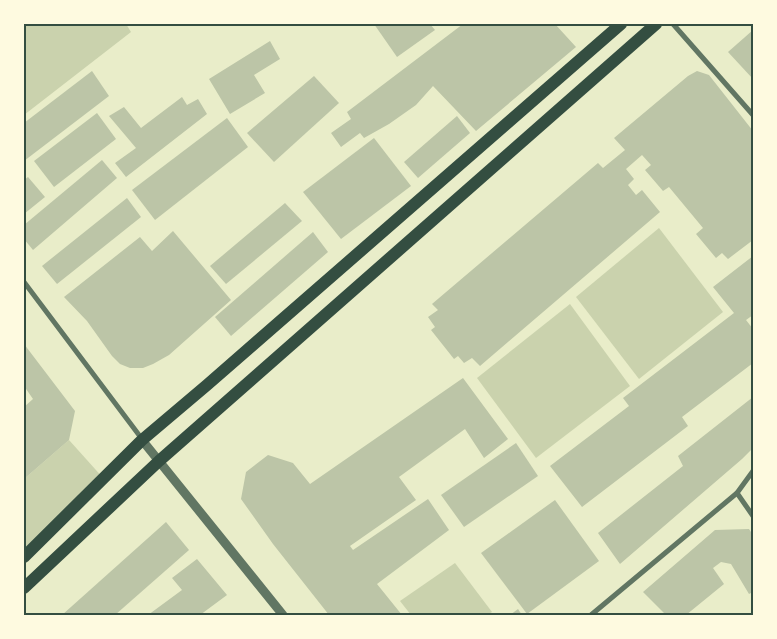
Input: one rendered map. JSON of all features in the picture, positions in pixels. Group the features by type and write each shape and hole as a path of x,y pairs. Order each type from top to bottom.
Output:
{"main road":[{"path":"24,557 142,440 621,24"},
{"path":"24,588 159,461 656,24"}],"street":[{"path":"673,24 753,115"},
{"path":"24,282 142,440 283,615"},
{"path":"591,615 736,493 753,471"},
{"path":"736,493 753,516"}],"green space":[{"path":"24,24 126,24 131,32 24,115"},
{"path":"659,228 723,312 639,379 576,297"},
{"path":"570,304 630,386 536,458 477,378"},
{"path":"69,440 104,479 24,557 24,479"},
{"path":"455,563 492,612 487,615 411,615 400,601"}],"building":[{"path":"374,24 430,24 435,30 397,57"},
{"path":"463,24 555,24 576,47 476,131 433,86 416,105 389,124 364,138 360,133 341,147 331,133 351,119 347,112"},
{"path":"753,30 753,79 728,52"},
{"path":"270,41 280,59 254,75 265,93 230,114 209,79"},
{"path":"92,71 109,96 24,161 24,123"},
{"path":"697,71 709,75 753,131 753,240 728,259 722,253 716,258 696,234 703,228 669,187 663,191 645,170 651,165 642,155 626,169 634,179 628,185 636,195 642,190 660,212 480,366 472,358 464,363 458,356 454,359 431,330 435,327 428,317 438,310 432,304 598,163 603,168 625,150 614,138 688,76"},
{"path":"314,76 339,103 274,162 247,133"},
{"path":"182,97 187,105 198,99 207,114 126,177 115,163 136,148 109,116 124,107 141,128"},
{"path":"97,113 116,139 54,187 34,161"},
{"path":"457,116 470,133 418,178 404,162"},
{"path":"227,118 248,147 155,220 132,190"},
{"path":"374,138 411,186 341,239 303,192"},
{"path":"102,160 117,178 33,250 24,239 24,225"},
{"path":"28,177 45,197 24,214 24,180"},
{"path":"127,198 141,217 57,284 42,266"},
{"path":"285,203 302,221 226,284 210,266"},
{"path":"173,231 231,300 169,355 143,368 130,368 120,364 112,356 87,321 64,297 140,237 152,251"},
{"path":"313,232 328,252 231,336 215,317"},
{"path":"753,256 753,315 746,320 753,329 753,363 682,417 688,426 582,507 550,466 629,406 623,398 734,313 713,287"},
{"path":"24,344 75,411 69,440 24,479 24,407 33,399 24,386"},
{"path":"463,378 508,439 484,458 465,429 399,477 416,500 350,546 353,550 428,499 449,530 377,584 402,615 329,615 273,544 241,499 246,472 268,455 293,463 310,484"},
{"path":"753,397 753,448 620,564 598,533 683,466 678,456"},
{"path":"516,443 538,476 464,527 441,495"},
{"path":"555,500 599,561 527,614 481,553"},
{"path":"166,522 189,550 115,615 62,615"},
{"path":"749,529 753,535 753,592 749,594 731,564 721,562 713,568 724,584 686,615 666,615 643,592 715,530"},
{"path":"197,559 227,595 200,615 148,615 182,590 172,578"},
{"path":"518,609 522,615 510,615"}]}
